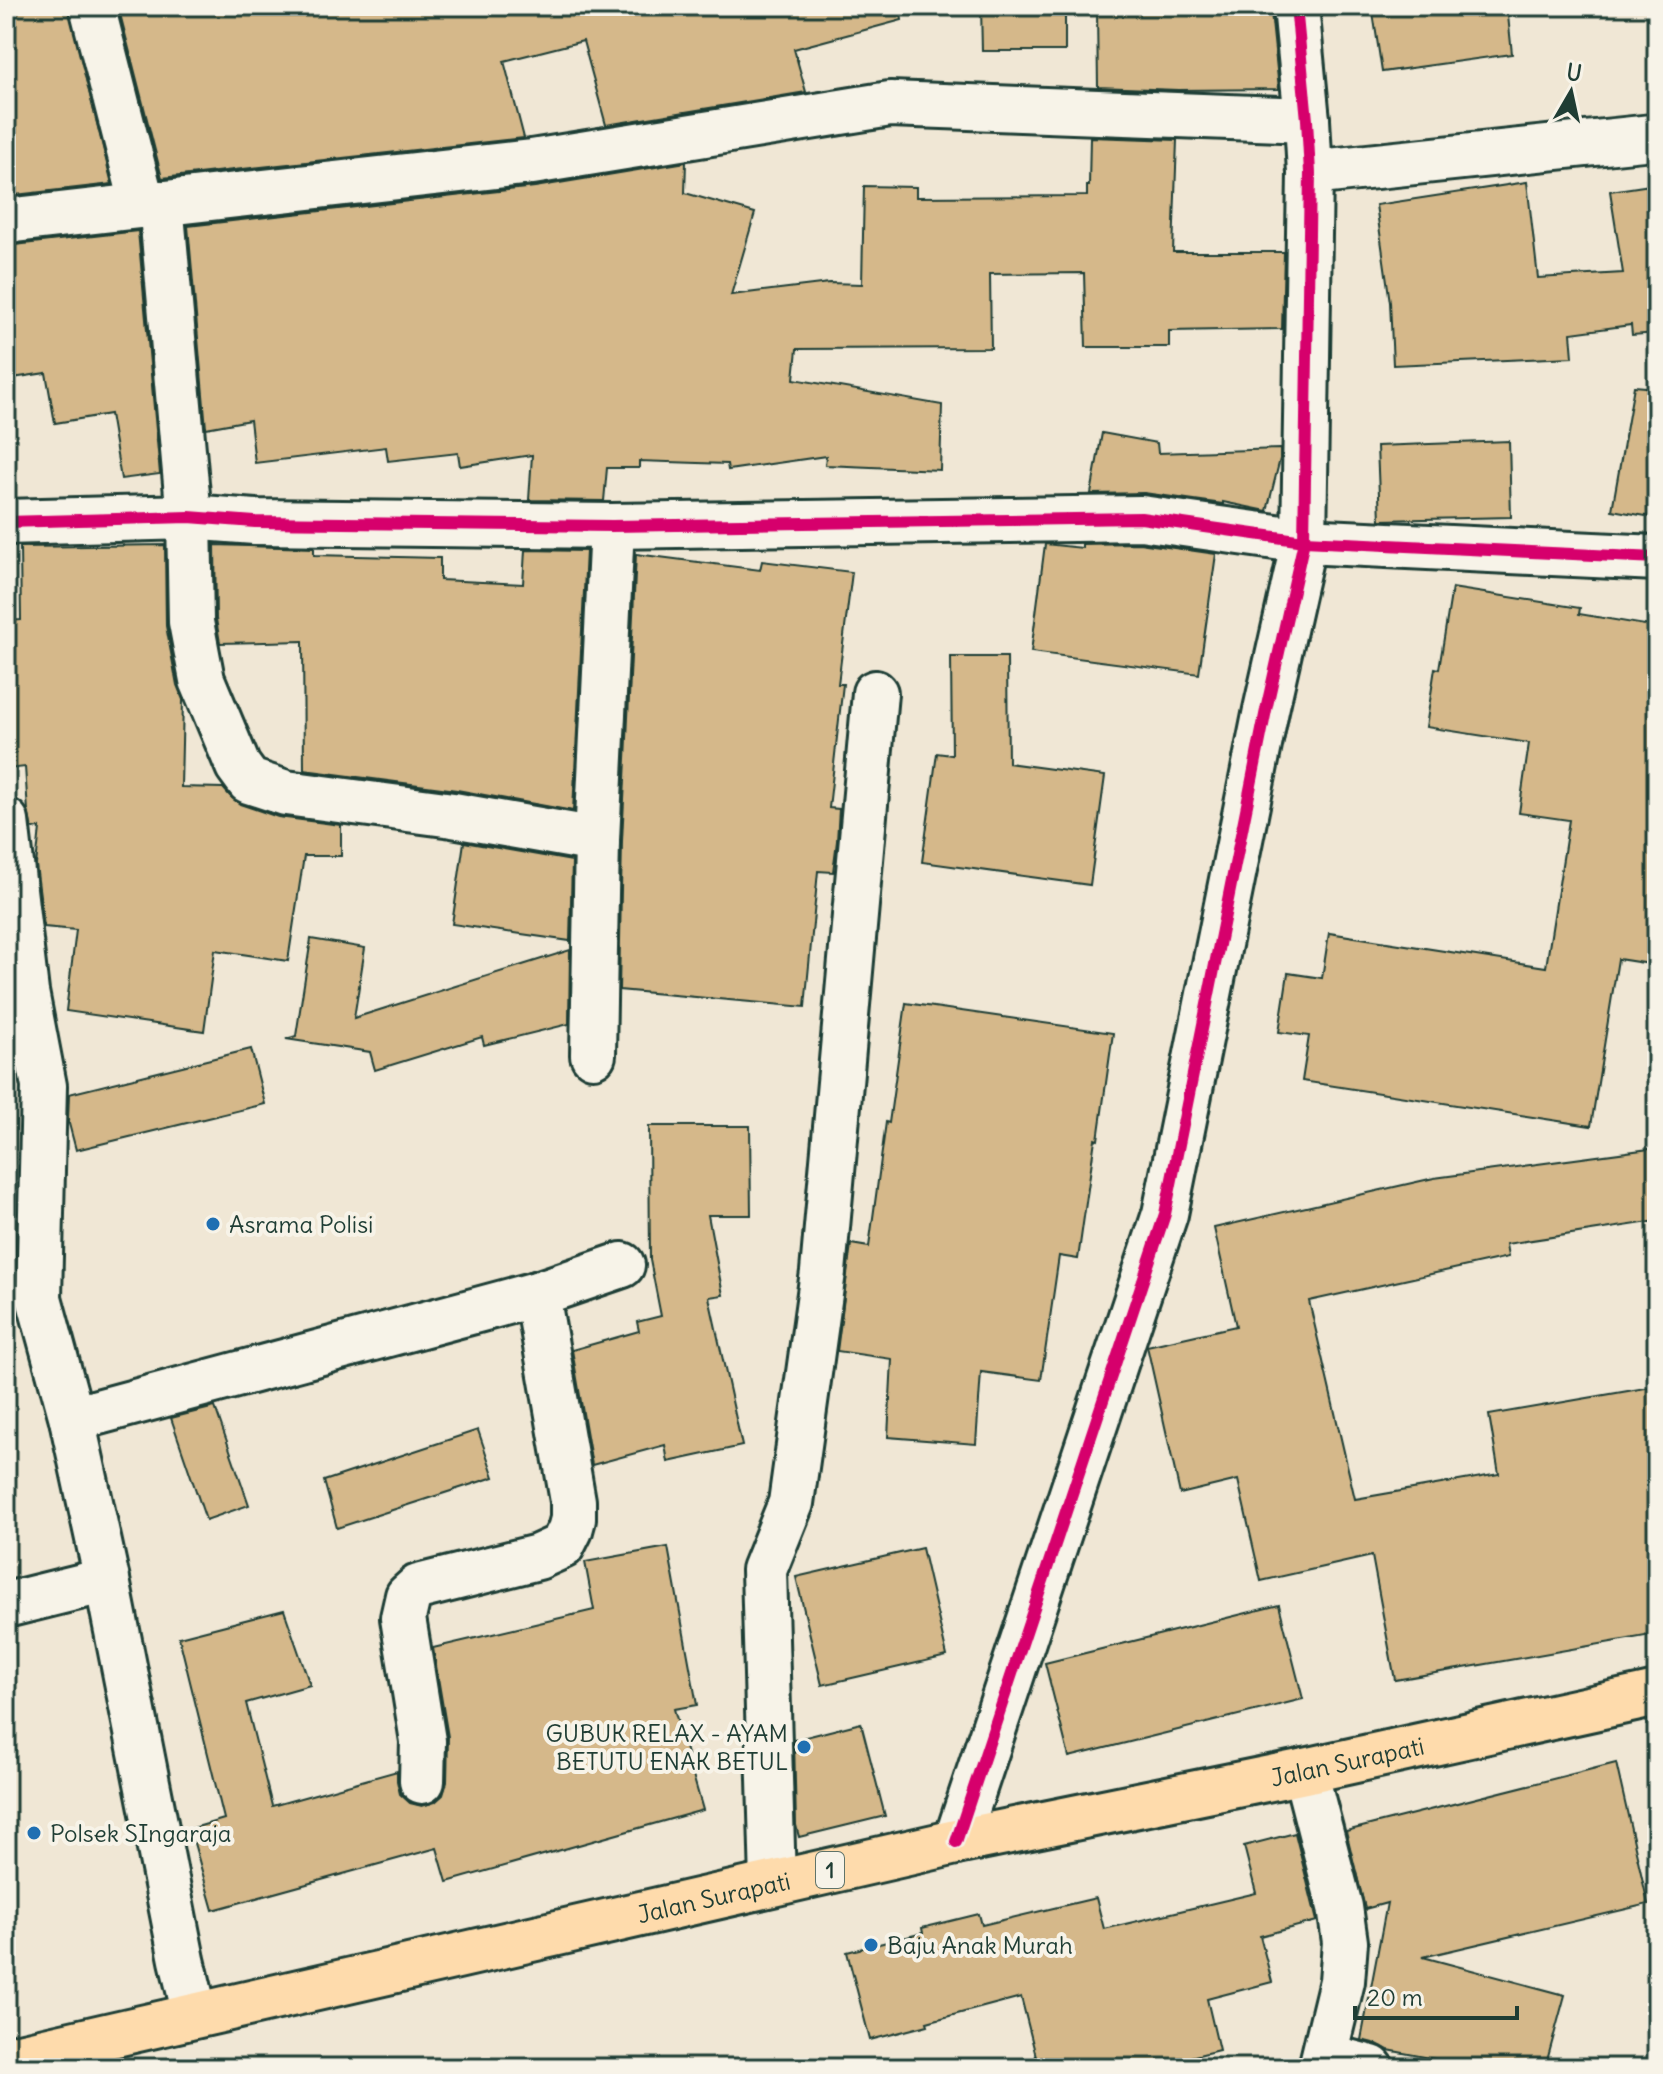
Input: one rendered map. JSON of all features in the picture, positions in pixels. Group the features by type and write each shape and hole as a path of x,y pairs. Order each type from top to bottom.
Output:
{"highway":[{"name":"Jalan Surapati","path":"6,2059 956,1842 1305,1771 1657,1694"}],"street":[{"path":"92,6 152,205 189,517 191,622 202,680 238,766 249,781 286,793 453,815 597,840"},
{"path":"956,1842 1165,1214 1263,725 1304,541 1310,173 1296,6"},
{"path":"6,221 532,162 890,104 1307,120"},
{"path":"1310,173 1652,137"},
{"path":"6,522 189,517 255,522 612,526 1141,518 1304,541 1657,558"},
{"path":"593,1055 597,840 612,526"},
{"path":"773,1883 764,1570 791,1503 823,1272 875,693"},
{"path":"6,821 16,994 44,1086 22,1302 72,1419 195,2015"},
{"path":"72,1419 537,1294 622,1265"},
{"path":"422,1781 423,1741 403,1618 408,1596 418,1587 538,1557 562,1546 573,1519 573,1501 537,1294"},
{"path":"6,1605 107,1580"},
{"path":"1305,1771 1340,1907 1345,1942 1342,1981 1323,2062 1371,2068"}],"building":[{"path":"6,6 68,6 112,184 6,196"},
{"path":"118,6 900,6 902,20 794,49 806,92 606,125 583,41 504,61 524,138 162,178"},
{"path":"981,6 1065,6 1065,51 982,51"},
{"path":"1372,6 1507,6 1512,54 1382,72"},
{"path":"1097,11 1271,12 1279,89 1098,87"},
{"path":"1090,137 1177,140 1173,252 1284,252 1282,329 1169,331 1169,347 1086,347 1084,273 990,274 991,348 797,349 794,379 942,405 940,470 825,465 826,456 728,470 727,464 639,461 639,468 607,468 604,501 529,500 532,455 460,466 458,453 388,461 386,447 255,463 250,420 206,428 188,226 535,187 686,162 685,193 755,213 731,295 829,283 862,284 864,186 916,187 916,197 1087,196"},
{"path":"1527,182 1538,278 1623,273 1610,191 1657,184 1657,333 1632,335 1631,325 1571,333 1573,357 1393,365 1390,302 1376,205"},
{"path":"138,231 160,474 121,479 110,414 55,423 46,373 6,379 6,246"},
{"path":"1634,386 1657,388 1657,518 1612,510"},
{"path":"1102,433 1157,443 1158,453 1280,449 1267,511 1223,502 1144,493 1091,494"},
{"path":"1509,441 1511,517 1380,520 1377,446"},
{"path":"1139,543 1216,554 1199,674 1031,652 1045,544 1082,548 1082,544"},
{"path":"165,545 166,626 177,685 183,700 181,787 223,788 240,804 278,817 341,825 341,856 304,856 288,961 215,950 204,1031 66,1011 76,930 44,927 36,865 40,828 32,829 25,767 8,769 6,745 6,621 21,620 20,547"},
{"path":"215,545 314,548 314,555 440,558 440,580 523,584 525,550 586,551 573,811 457,790 304,770 303,641 220,643 216,619"},
{"path":"636,554 760,570 762,561 852,572 838,684 843,684 829,808 839,809 837,841 833,872 818,871 805,1007 619,990 622,841"},
{"path":"1452,588 1580,608 1579,614 1657,627 1657,965 1618,959 1591,1126 1302,1081 1309,1036 1279,1032 1288,973 1322,978 1329,933 1546,967 1569,820 1519,813 1529,743 1426,727"},
{"path":"951,657 1007,657 1008,763 1105,776 1090,885 922,862 937,753 952,755"},
{"path":"464,842 572,861 570,941 452,924"},
{"path":"311,939 365,948 354,1018 570,950 569,1024 484,1045 482,1037 375,1070 370,1052 286,1039 296,1036"},
{"path":"906,1003 1113,1033 1078,1259 1059,1256 1041,1380 981,1372 976,1444 888,1437 892,1359 837,1351 851,1244 869,1247"},
{"path":"251,1049 265,1104 76,1150 68,1120 69,1094"},
{"path":"649,1126 750,1126 751,1215 708,1215 723,1295 709,1297 742,1446 668,1462 665,1445 592,1465 572,1350 639,1331 637,1322 661,1316 650,1260"},
{"path":"1657,1148 1657,1221 1506,1244 1508,1257 1309,1301 1355,1499 1499,1474 1489,1415 1657,1386 1657,1634 1395,1680 1372,1556 1261,1581 1238,1480 1180,1494 1147,1346 1236,1326 1214,1228 1434,1178"},
{"path":"215,1407 249,1505 206,1520 171,1418"},
{"path":"478,1430 494,1477 337,1528 324,1481"},
{"path":"668,1547 697,1705 674,1709 703,1810 447,1882 437,1848 213,1910 190,1829 224,1819 179,1637 284,1610 310,1685 246,1703 272,1806 397,1771 400,1794 410,1803 422,1806 435,1802 443,1795 447,1782 448,1737 433,1648 594,1610 585,1562"},
{"path":"922,1548 947,1656 822,1685 796,1577"},
{"path":"1279,1605 1303,1699 1069,1757 1045,1663"},
{"path":"861,1723 885,1816 799,1837 794,1740"},
{"path":"1616,1763 1648,1904 1423,1957 1565,1995 1545,2068 1482,2068 1388,2050 1361,2040 1387,1903 1365,1909 1346,1831"},
{"path":"1295,1833 1317,1921 1260,1936 1272,1982 1207,1999 1219,2050 1145,2068 1039,2068 1021,1997 870,2040 847,1952 923,1933 922,1928 979,1914 982,1925 1096,1898 1104,1929 1256,1893 1244,1846"}],"cycle path":[{"path":"956,1842 1165,1214 1266,710 1304,541 1310,173 1296,6"},
{"path":"6,522 189,517 255,522 612,526 1141,518 1304,541 1657,558"}],"place":[{"name":"Asrama Polisi","path":"213,1224"},
{"name":"GUBUK RELAX - AYAM BETUTU ENAK BETUL","path":"804,1747"},
{"name":"Polsek SIngaraja","path":"34,1833"},
{"name":"Baju Anak Murah","path":"871,1945"}]}
